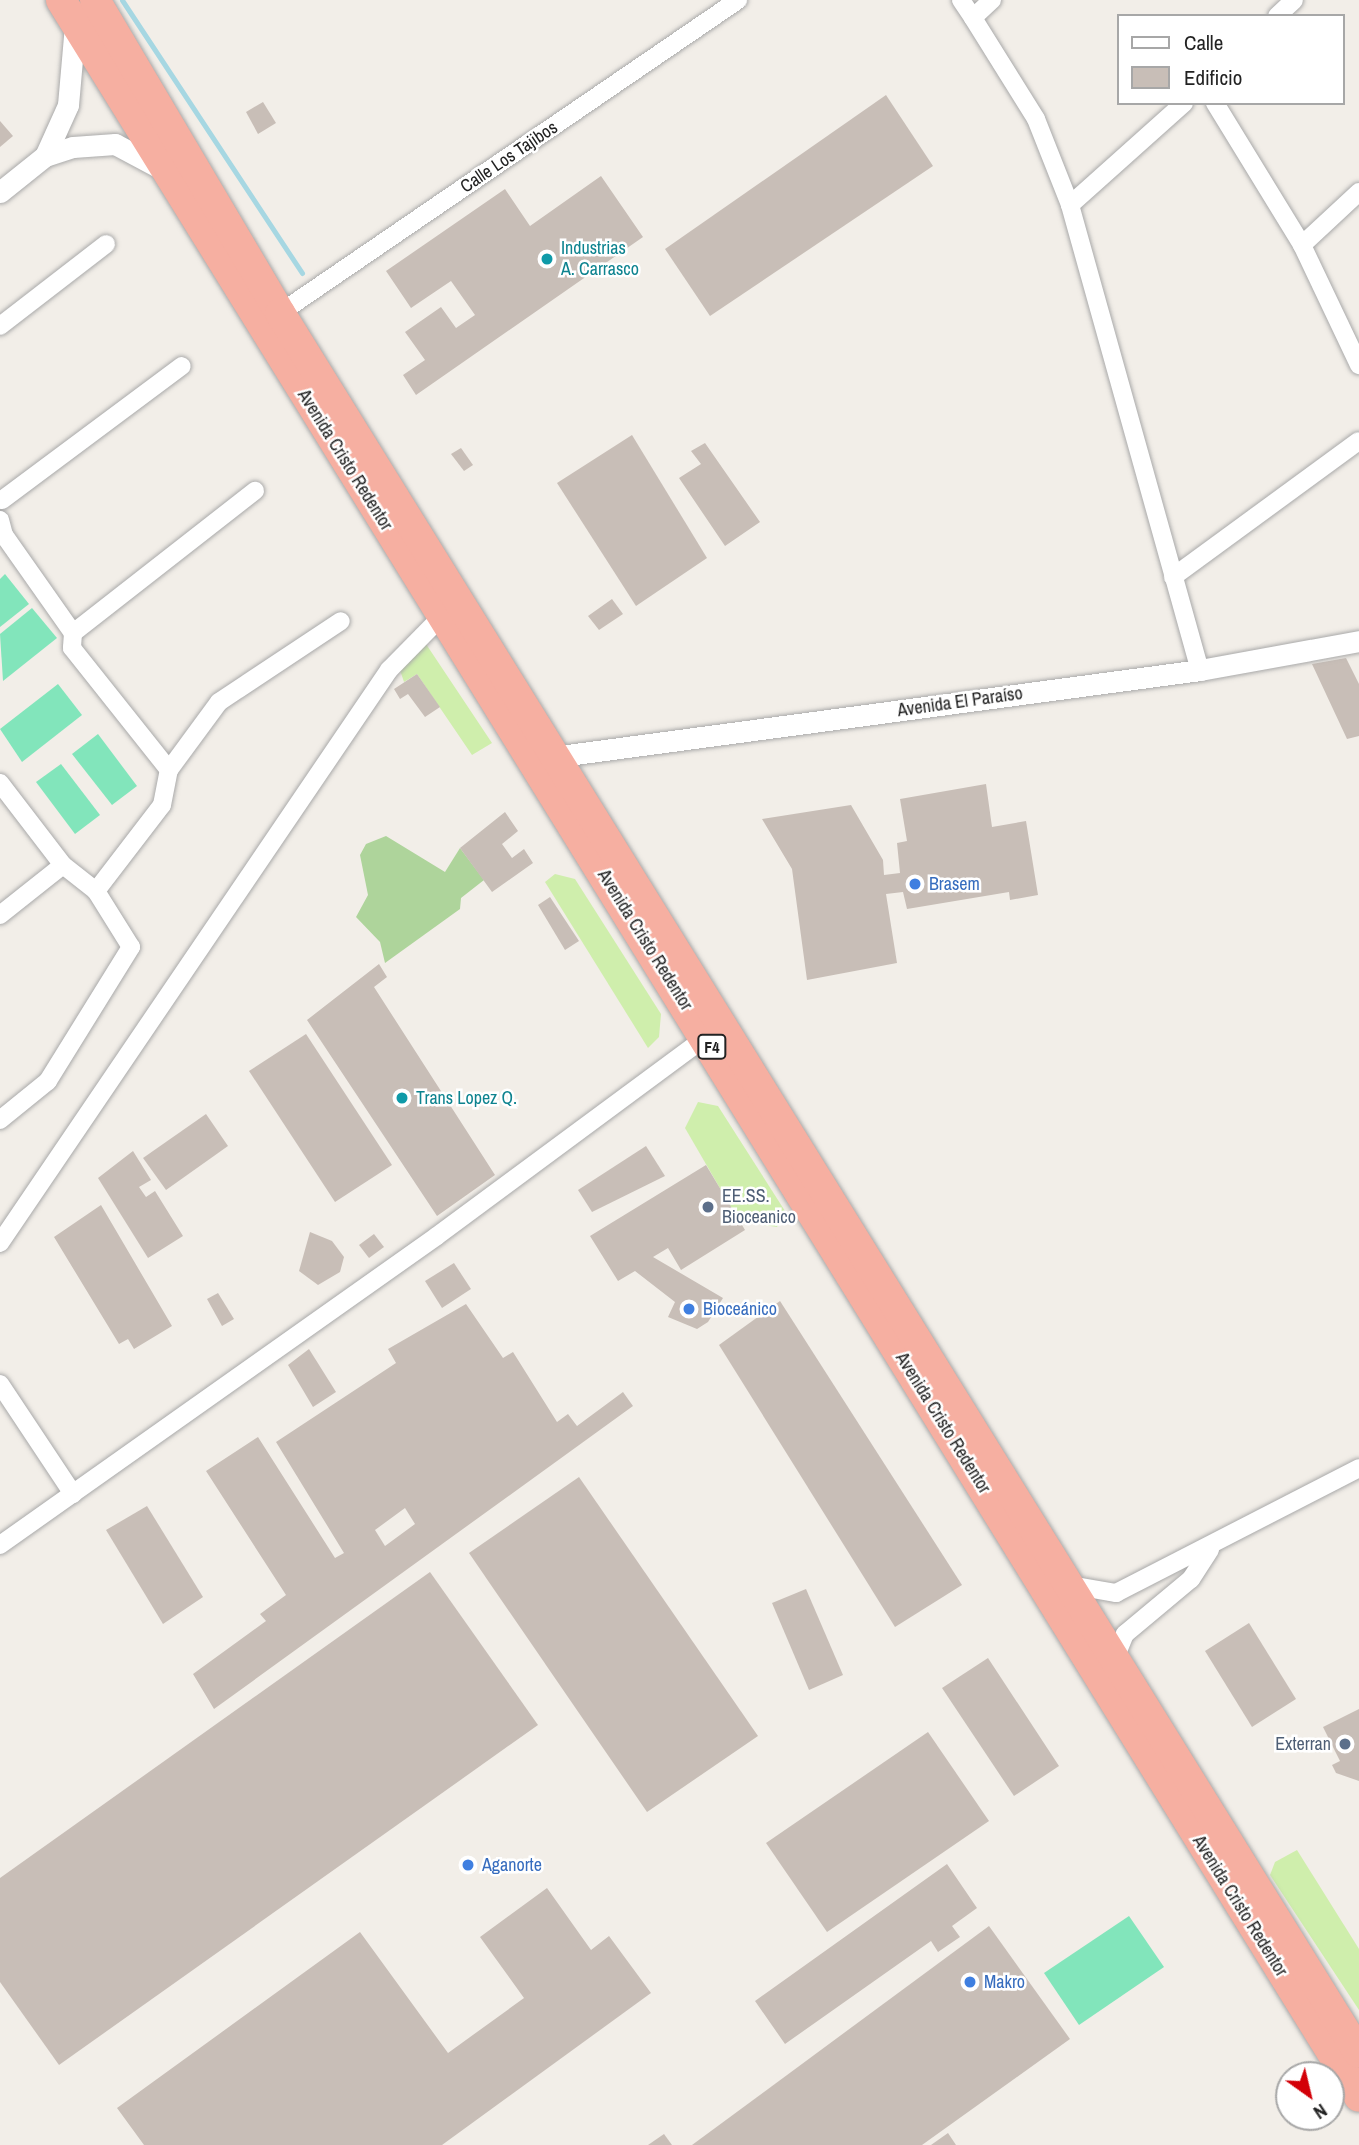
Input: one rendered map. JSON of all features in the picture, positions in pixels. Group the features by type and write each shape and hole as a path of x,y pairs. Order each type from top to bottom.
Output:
{"highway":[{"name":"Avenida Cristo Redentor","path":"95,0 280,313 560,756 1114,1661 1359,2053"},
{"name":"Avenida Cristo Redentor","path":"68,11 441,617 706,1037 1359,2097"}],"street":[{"name":"Calle Los Tajibos","path":"280,313 738,0"},
{"path":"961,0 1036,119 1070,205 1200,670"},
{"path":"973,18 992,0"},
{"path":"1279,14 1294,0"},
{"path":"45,156 74,79 68,11"},
{"path":"1070,205 1182,105"},
{"path":"1216,105 1302,245 1359,365"},
{"path":"0,192 45,156 114,144 147,156 170,176"},
{"path":"1302,245 1359,192"},
{"path":"0,326 106,244"},
{"path":"169,770 72,648 73,633 4,535 0,509 182,366"},
{"path":"1173,577 1359,441"},
{"path":"73,633 255,491"},
{"path":"0,1243 389,670 441,617"},
{"path":"96,891 162,805 169,770 219,702 341,621"},
{"name":"Avenida El Paraíso","path":"560,756 1200,670 1359,641"},
{"path":"0,783 63,865 96,891 131,947 121,971 48,1081 0,1120"},
{"path":"0,915 63,865"},
{"path":"0,1545 706,1037"},
{"path":"0,1384 72,1494"},
{"path":"1069,1585 1116,1593 1210,1550 1359,1468"},
{"path":"1114,1661 1125,1634 1191,1579 1210,1550"}],"green space":[{"path":"5,574 29,604 0,627 0,579"},
{"path":"32,608 57,638 3,681 0,634"},
{"path":"424,641 492,743 472,755 417,674 404,682 399,667"},
{"path":"58,684 82,715 22,762 0,729"},
{"path":"98,734 137,786 112,805 72,754"},
{"path":"61,764 100,815 75,834 36,782"},
{"path":"386,836 445,872 460,848 484,880 461,898 460,909 385,963 380,942 356,917 368,895 360,855 366,844"},
{"path":"555,874 575,879 661,1014 659,1037 648,1048 545,882"},
{"path":"698,1102 718,1106 785,1211 777,1227 739,1221 685,1128"},
{"path":"1297,1850 1359,1949 1359,2010 1270,1875 1275,1862"},
{"path":"1129,1916 1164,1967 1079,2025 1044,1973"}],"building":[{"path":"886,95 933,166 710,316 665,249"},
{"path":"263,102 276,123 258,134 246,112"},
{"path":"0,121 13,136 0,147"},
{"path":"601,176 643,237 416,395 403,375 425,360 405,332 441,307 456,328 475,315 451,281 411,308 386,271 505,189 530,226"},
{"path":"632,435 707,558 636,606 557,483"},
{"path":"705,443 760,522 725,546 679,478 701,464 691,451"},
{"path":"461,448 473,465 464,471 451,454"},
{"path":"612,599 623,614 599,630 588,616"},
{"path":"1346,658 1359,684 1359,736 1347,739 1312,664"},
{"path":"417,674 440,707 425,717 408,694 400,699 394,689"},
{"name":"Brasem","path":"986,784 992,827 1026,821 1038,895 1010,900 1009,892 907,909 903,892 886,894 897,963 807,980 792,869 762,819 851,805 883,860 884,875 900,873 897,843 907,841 900,799"},
{"path":"505,812 518,831 502,844 512,858 524,849 533,863 492,892 460,848"},
{"path":"550,897 579,941 565,950 538,905"},
{"name":"Trans Lopez Q.","path":"379,964 387,977 374,987 495,1175 437,1216 307,1020"},
{"name":"Trans Lopez Q.","path":"306,1034 392,1165 335,1202 249,1071"},
{"path":"206,1114 228,1146 166,1190 143,1158"},
{"path":"646,1146 665,1176 592,1212 578,1190"},
{"path":"133,1151 151,1180 139,1187 146,1197 155,1191 183,1236 148,1258 98,1178"},
{"path":"706,1165 745,1230 681,1270 668,1248 653,1257 723,1298 708,1322 697,1329 668,1317 675,1302 635,1271 618,1281 590,1236"},
{"path":"101,1205 172,1326 134,1349 128,1339 119,1344 54,1237"},
{"path":"310,1232 332,1241 344,1257 340,1272 318,1285 299,1271"},
{"path":"374,1234 384,1247 369,1258 359,1245"},
{"path":"454,1263 471,1289 442,1308 425,1281"},
{"path":"218,1293 234,1319 222,1326 207,1299"},
{"path":"780,1301 962,1585 895,1627 719,1345"},
{"path":"466,1304 503,1358 513,1352 557,1422 568,1414 577,1426 623,1392 633,1406 214,1709 193,1674 266,1621 260,1614 286,1595 206,1471 258,1437 335,1558 344,1553 276,1442 396,1363 388,1349","holes":["405,1508 415,1524 385,1546 375,1530"]},
{"path":"309,1349 336,1392 313,1407 288,1365"},
{"path":"579,1477 758,1736 647,1812 469,1553"},
{"path":"147,1506 203,1597 163,1624 106,1530"},
{"path":"430,1572 538,1725 59,2065 0,1982 0,1878"},
{"path":"806,1589 843,1675 809,1690 772,1603"},
{"path":"1249,1623 1296,1699 1252,1727 1205,1651"},
{"path":"988,1658 1059,1766 1014,1796 942,1688"},
{"name":"Exterran","path":"1359,1709 1359,1781 1336,1773 1332,1765 1340,1761 1323,1727"},
{"path":"928,1732 989,1821 827,1932 766,1843"},
{"path":"947,1864 977,1908 952,1926 960,1937 938,1952 931,1941 785,2044 755,2001"},
{"path":"547,1888 591,1950 609,1936 651,1993 442,2145 144,2145 117,2108 360,1932 448,2053 524,1998 480,1937"},
{"name":"Makro","path":"989,1926 1070,2039 922,2145 692,2145"},
{"path":"948,2133 956,2145 931,2145"},
{"path":"664,2134 672,2145 648,2145"}],"waterway":[{"path":"122,0 302,273"}],"place":[{"name":"Industrias A. Carrasco","path":"547,259"},
{"name":"Brasem","path":"915,884"},
{"name":"Trans Lopez Q.","path":"402,1098"},
{"name":"EE.SS. Bioceanico","path":"708,1207"},
{"name":"Bioceánico","path":"689,1309"},
{"name":"Exterran","path":"1345,1744"},
{"name":"Aganorte","path":"468,1865"},
{"name":"Makro","path":"970,1982"}]}
